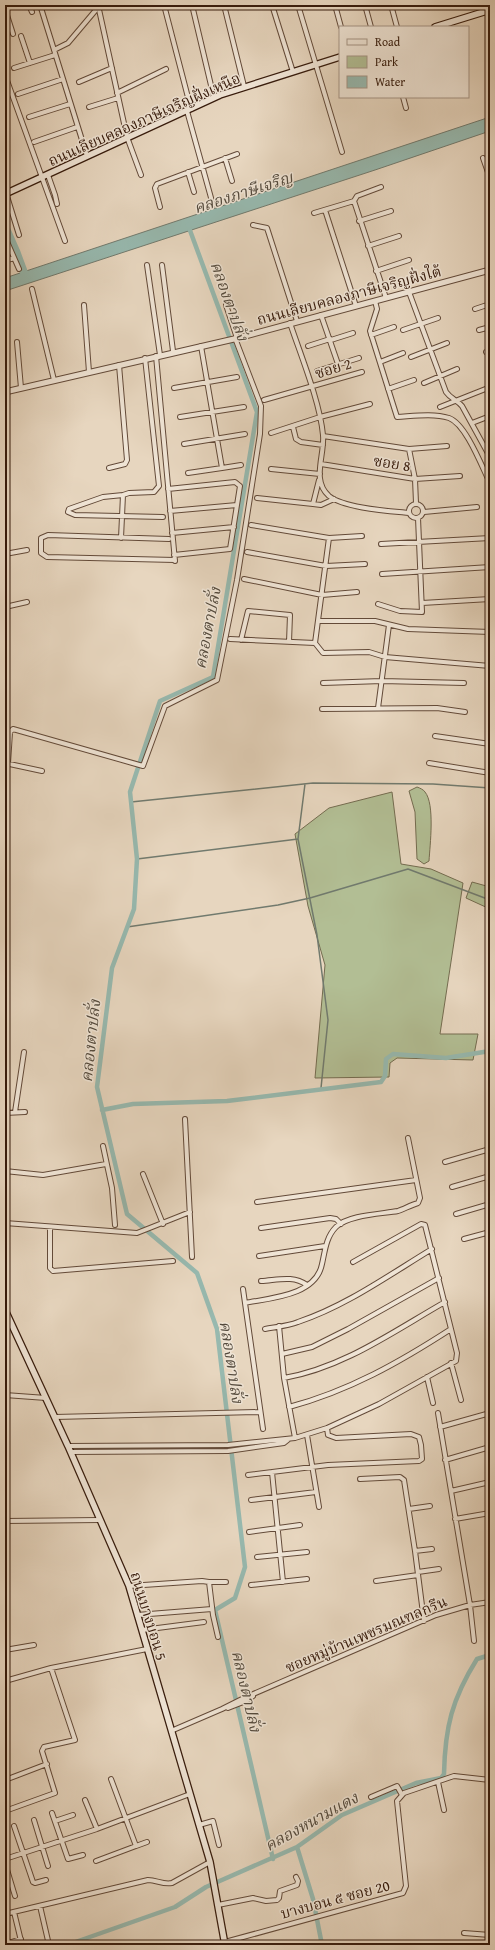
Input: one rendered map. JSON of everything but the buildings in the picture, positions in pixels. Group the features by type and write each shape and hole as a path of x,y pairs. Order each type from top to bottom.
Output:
{"main road":[{"path":"439,26 490,10"},
{"name":"ถนนเลียบคลองภาษีเจริญฝั่งเหนือ","path":"5,194 214,98 244,86 339,57"},
{"name":"ถนนบางบอน 5","path":"5,1310 71,1452 129,1586 210,1862 225,1944"}],"street":[{"path":"29,5 32,12"},
{"path":"98,5 118,98 140,175"},
{"path":"164,5 202,167 213,205"},
{"path":"192,5 214,98"},
{"path":"224,5 244,86"},
{"path":"272,5 293,72"},
{"path":"298,5 317,64 342,152"},
{"path":"335,5 341,26"},
{"path":"365,5 371,26"},
{"path":"391,5 397,26"},
{"path":"41,8 87,156"},
{"path":"5,10 13,34"},
{"path":"54,50 68,43 95,12"},
{"path":"21,36 30,63"},
{"path":"14,68 55,55"},
{"path":"79,82 112,68"},
{"path":"117,93 166,69"},
{"path":"5,75 36,165 45,176 55,195 56,204"},
{"path":"18,94 63,79"},
{"path":"89,107 118,98"},
{"path":"403,98 406,108"},
{"path":"29,117 70,104"},
{"path":"34,142 77,127"},
{"path":"160,207 155,186 237,154"},
{"path":"225,158 232,181"},
{"path":"483,158 490,178"},
{"path":"188,172 194,192"},
{"path":"45,176 65,241"},
{"path":"314,214 354,201 358,196 381,187"},
{"path":"5,194 19,235"},
{"path":"354,201 359,221 386,298"},
{"path":"325,210 356,306"},
{"path":"359,221 391,211"},
{"path":"253,225 267,228 297,322"},
{"path":"5,236 19,269"},
{"path":"368,246 399,236"},
{"path":"5,261 14,258"},
{"path":"376,271 409,260"},
{"path":"147,265 158,355 175,561 47,557 41,553 41,540 44,535 169,539"},
{"path":"162,265 173,352"},
{"name":"ถนนเลียบคลองภาษีเจริญฝั่งใต้","path":"5,392 145,358 228,340 490,270"},
{"path":"32,289 54,380"},
{"path":"409,292 446,392 451,398 458,400 488,448 490,457"},
{"path":"375,301 377,309 370,331 397,417 436,416 451,419 462,427 490,483"},
{"path":"475,309 490,304"},
{"path":"84,305 89,372"},
{"path":"42,772 6,763 10,732 13,729 140,766 165,706 218,679 237,580 260,434 261,414 260,400 235,338 226,305"},
{"path":"322,315 338,364"},
{"path":"403,330 438,318"},
{"path":"290,323 320,417 323,436 320,474 313,504"},
{"path":"371,335 394,327"},
{"path":"479,330 490,327"},
{"path":"308,346 352,333"},
{"path":"17,342 21,388"},
{"path":"411,357 447,342"},
{"path":"201,345 222,468"},
{"path":"380,362 403,353"},
{"path":"145,358 159,486 154,492 129,493 103,497 68,510 69,513 74,515 163,517"},
{"path":"317,371 359,358"},
{"path":"110,468 125,464 127,460 119,365"},
{"path":"424,383 457,369"},
{"name":"ซอย 2","path":"264,400 362,372"},
{"path":"174,388 237,377"},
{"path":"388,388 414,380"},
{"path":"440,407 488,388"},
{"path":"272,433 320,417 370,404"},
{"path":"180,417 244,407"},
{"path":"472,423 490,416"},
{"path":"293,427 296,439 301,442 323,445"},
{"path":"184,444 245,434"},
{"path":"323,436 409,449 447,446"},
{"path":"409,449 415,479 416,503"},
{"name":"ซอย 8","path":"321,464 415,479 460,476"},
{"path":"188,473 241,465"},
{"path":"271,469 320,474"},
{"path":"319,480 323,489 341,504 409,513 418,518"},
{"path":"168,489 235,482 240,486 231,547 228,550 174,555"},
{"path":"121,538 123,495"},
{"path":"257,498 321,505 334,499"},
{"path":"416,503 423,507 424,512"},
{"path":"409,513 410,507 416,503"},
{"path":"170,511 237,505"},
{"path":"378,604 400,611 422,612 418,518 424,512 477,507"},
{"path":"251,525 330,538 362,536"},
{"path":"172,533 234,527"},
{"path":"330,538 315,643 323,653 369,652 385,657 490,666"},
{"path":"381,544 490,538"},
{"path":"5,554 27,550"},
{"path":"247,552 326,566 365,564"},
{"path":"382,574 490,567"},
{"path":"244,579 322,595 356,592"},
{"path":"422,603 490,599"},
{"path":"5,607 27,602"},
{"path":"241,640 248,611 290,615 289,642"},
{"path":"318,621 375,621 408,629 490,632"},
{"path":"378,708 389,625"},
{"path":"230,639 315,643"},
{"path":"323,683 382,681 464,683"},
{"path":"322,710 437,708 465,712"},
{"path":"435,736 490,744"},
{"path":"429,763 490,773"},
{"path":"15,1112 24,1052"},
{"path":"5,1113 25,1112"},
{"path":"184,1119 192,1257"},
{"path":"245,1302 285,1296 307,1285 316,1277 322,1267 326,1241 336,1227 346,1220 400,1210 418,1203 420,1198 408,1138"},
{"path":"102,1146 112,1188 115,1225"},
{"path":"445,1162 490,1149"},
{"path":"5,1171 43,1175 106,1164"},
{"path":"143,1174 163,1224"},
{"path":"452,1187 490,1176"},
{"path":"257,1202 416,1180"},
{"path":"456,1214 490,1204"},
{"path":"5,1223 138,1233 154,1228 190,1212"},
{"path":"261,1228 330,1218 341,1224"},
{"path":"71,1452 228,1451 241,1447 295,1438 327,1428 379,1404 427,1378 451,1364 458,1358 427,1227 421,1224 353,1262"},
{"path":"50,1227 50,1268 53,1272 173,1262"},
{"path":"464,1239 490,1232"},
{"path":"259,1256 325,1246"},
{"path":"266,1329 298,1322 321,1313 365,1290 432,1249"},
{"path":"261,1281 293,1278 300,1280 307,1285"},
{"path":"282,1354 312,1347 439,1278"},
{"path":"243,1289 263,1429"},
{"path":"284,1378 318,1370 347,1358 445,1302"},
{"path":"279,1326 284,1378 295,1438"},
{"path":"289,1407 330,1395 360,1382 407,1357 451,1329"},
{"path":"451,1364 461,1400"},
{"path":"427,1378 433,1403"},
{"path":"5,1395 46,1398"},
{"path":"55,1417 260,1412"},
{"name":"ซอยหมู่บ้านเพชรมณฑลกรีน","path":"171,1731 245,1700 436,1615 470,1605 438,1413"},
{"path":"440,1427 490,1413"},
{"path":"248,1475 312,1467 422,1460 421,1445 418,1437 411,1434 336,1438 328,1435 327,1428"},
{"path":"307,1435 319,1507"},
{"path":"216,1445 216,1451"},
{"path":"68,1446 228,1445 241,1447"},
{"path":"119,1446 119,1451"},
{"path":"167,1446 167,1451"},
{"path":"445,1460 490,1447"},
{"path":"272,1472 283,1582"},
{"path":"360,1479 403,1478 409,1509 424,1621"},
{"path":"450,1491 490,1482"},
{"path":"250,1500 316,1492"},
{"path":"409,1509 430,1506"},
{"path":"455,1519 490,1513"},
{"path":"5,1521 100,1520"},
{"path":"249,1532 300,1525"},
{"path":"415,1551 432,1549"},
{"path":"256,1557 307,1552"},
{"path":"376,1581 440,1569"},
{"path":"251,1585 307,1579"},
{"path":"129,1586 202,1581 226,1582"},
{"path":"209,1582 212,1609 218,1637"},
{"path":"474,1641 470,1605 490,1602"},
{"path":"137,1615 212,1609"},
{"path":"142,1630 204,1622"},
{"path":"5,1650 34,1645"},
{"path":"5,1681 51,1668 147,1649"},
{"path":"5,1811 55,1793 42,1751 44,1748 73,1741 75,1737 51,1668"},
{"path":"5,1780 47,1764"},
{"path":"371,1797 438,1782 460,1775 490,1780"},
{"path":"111,1779 136,1846"},
{"path":"438,1782 444,1810"},
{"name":"บางบอน ๕ ซอย 20","path":"225,1944 310,1918 403,1893 405,1891 397,1800 400,1791"},
{"path":"5,1859 97,1829 190,1794"},
{"path":"85,1800 97,1829"},
{"path":"52,1814 68,1860 83,1855"},
{"path":"55,1821 72,1815"},
{"path":"34,1820 48,1866"},
{"path":"199,1825 213,1821 220,1845"},
{"path":"14,1826 33,1882 46,1880"},
{"path":"96,1861 147,1842"},
{"path":"5,1914 148,1880 154,1880 165,1884 172,1883 210,1862"},
{"path":"5,1864 15,1896"},
{"path":"218,1905 254,1898 266,1901 277,1900 280,1891 297,1886 298,1881 296,1877"},
{"path":"40,1906 49,1945"},
{"path":"14,1912 22,1945"},
{"path":"464,1933 490,1935"},
{"path":"5,1944 21,1939"}],"green space":[{"path":"417,787 421,788 425,792 428,798 431,815 429,861 424,864 417,859 415,812 409,791"},
{"path":"392,792 401,864 431,869 463,883 440,1034 478,1034 473,1060 397,1058 390,1063 389,1077 315,1078 325,965 308,906 295,834 329,808"},
{"path":"472,882 490,887 490,909 466,898"}],"water":[{"path":"490,117 490,131 5,291 5,278"}],"waterway":[{"name":"คลองตาปลั่ง","path":"188,225 257,412 213,677 160,701 130,792 137,859 134,909 112,968 97,1087 127,1214 197,1273 217,1329 245,1567 235,1598 215,1610 273,1859"},
{"path":"5,226 26,278"},
{"path":"131,802 313,783 433,784 490,788"},
{"path":"305,784 298,839 317,935 328,1020 321,1088"},
{"path":"137,859 298,839"},
{"path":"127,927 278,905 310,898 408,869 490,900"},
{"path":"102,1110 133,1104 227,1101 381,1082 385,1076 386,1059 393,1054 446,1058 490,1051"},
{"name":"คลองหนามแดง","path":"67,1945 175,1907 206,1887 297,1847 342,1815 416,1783 441,1778 444,1774 448,1728 461,1687 477,1659 490,1655"},
{"path":"297,1847 313,1899 322,1945"}],"water label":[{"name":"คลองภาษีเจริญ","path":"243,192"}]}
